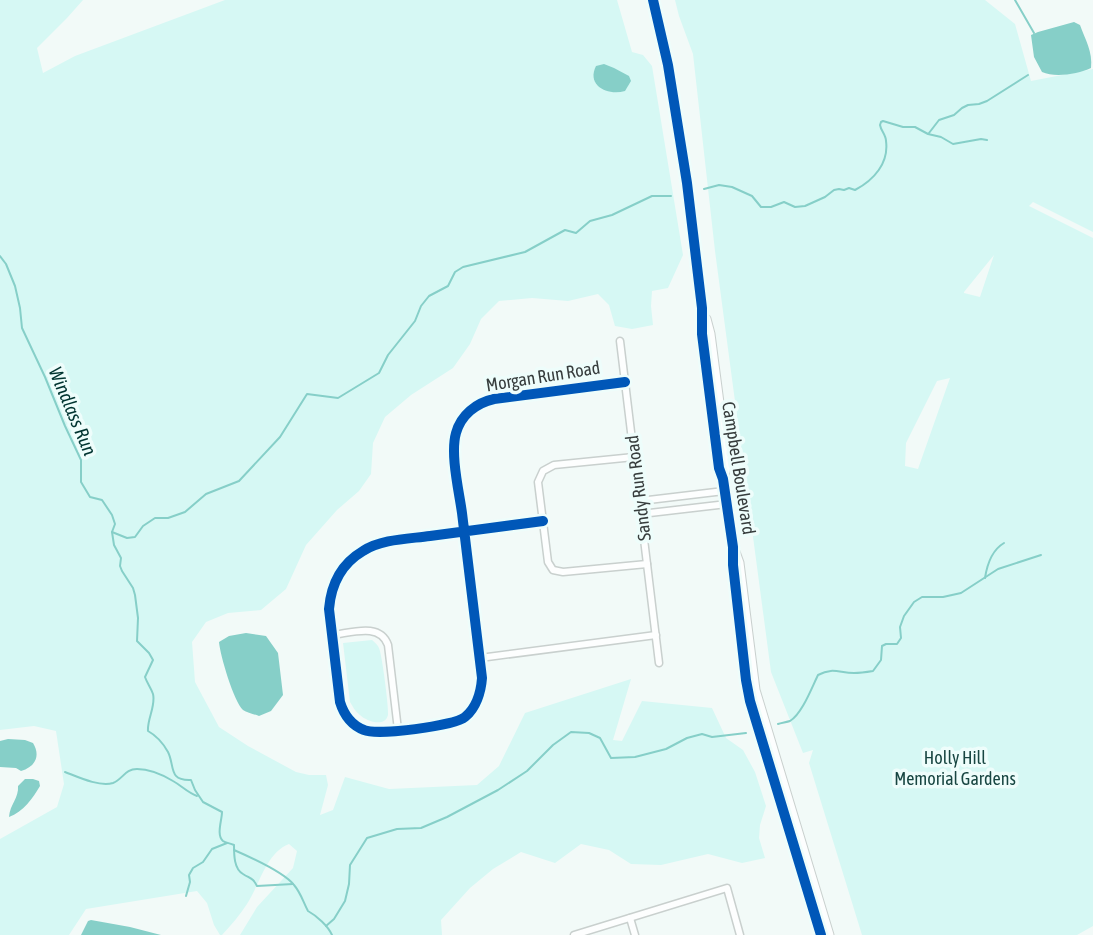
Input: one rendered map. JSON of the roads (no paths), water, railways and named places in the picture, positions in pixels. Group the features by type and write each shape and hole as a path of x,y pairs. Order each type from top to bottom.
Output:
{"street":[{"name":"Campbell Boulevard","path":"653,0 678,119 719,468 733,547 746,680 821,935"},
{"name":"Sandy Run Road","path":"620,341 659,663"},
{"name":"Morgan Run Road","path":"398,730 451,724 467,716 481,687 480,658 454,444 459,426 470,411 481,403 494,399 625,382"},
{"path":"634,457 554,465 546,468 538,482 551,568 563,572 647,564"},
{"path":"640,501 724,491"},
{"path":"641,514 727,504"},
{"path":"332,635 372,631 385,638 398,730 368,732 347,717 340,702 332,635 329,609 332,590 341,571 356,555 383,542 543,521"},
{"name":"Campbell Boulevard","path":"733,547 739,563 755,690 829,935"},
{"path":"480,658 656,635"},
{"path":"574,935 727,888 740,935"},
{"path":"630,918 635,935"}],"water":[{"path":"1074,22 1080,25 1086,41 1091,56 1091,68 1066,75 1042,72 1034,57 1031,35"},
{"path":"604,64 629,76 631,81 625,91 606,91 596,84 596,66"},
{"path":"246,633 266,636 278,653 283,695 271,711 259,716 245,711 239,705 228,678 219,642 229,636"},
{"path":"8,739 33,743 36,757 30,767 21,771 0,767 0,741"},
{"path":"25,779 39,781 40,786 23,808 9,817 18,786"},
{"path":"91,920 130,927 161,935 81,935"}],"waterway":[{"path":"1015,0 1034,33"},
{"path":"929,133 939,120 954,115 968,105 987,101 1028,75"},
{"path":"704,189 719,185 732,187 752,196 761,207 771,207 784,202 795,207 805,206 834,190 855,190 874,176 883,164 886,149 886,139 880,125 883,121 903,127 915,127 953,144 987,140"},
{"path":"112,532 127,538 135,537 143,526 155,518 168,518 185,512 206,494 239,481 280,437 307,394 338,398 379,373 388,355 415,321 421,306 429,296 448,286 455,272 463,267 525,252 565,230 576,233 590,221 612,215 652,196 671,196"},
{"name":"Windlass Run","path":"0,256 15,286 22,328 81,460 81,482 90,497 102,500 115,524 112,532 114,545 121,558 122,571 135,595 137,641 153,660 145,677 154,699 148,731 157,737 166,749 175,775 191,780 203,802 222,812 220,835 223,841 234,845 235,861 240,872 257,886 293,884"},
{"path":"985,578 991,558 1004,543"},
{"path":"778,724 790,721 799,713 818,675 832,671 873,671 881,660 882,646 897,644 901,638 900,627 914,602 922,597 943,597 961,593 998,569 1041,555"},
{"path":"326,926 334,919 345,901 350,865 367,838 397,829 421,828 447,817 527,771 553,745 571,732 589,733 600,738 611,758 635,757 666,749 702,734 712,737 746,733"},
{"path":"65,772 107,784 130,771 146,770 165,777 197,796"},
{"path":"186,896 189,875 193,868 203,862 212,849 227,843"},
{"name":"Windlass Run","path":"234,850 266,865 289,880 308,911 322,922 332,935"}],"park label":[{"name":"Holly Hill Memorial Gardens","path":"955,767"}]}
